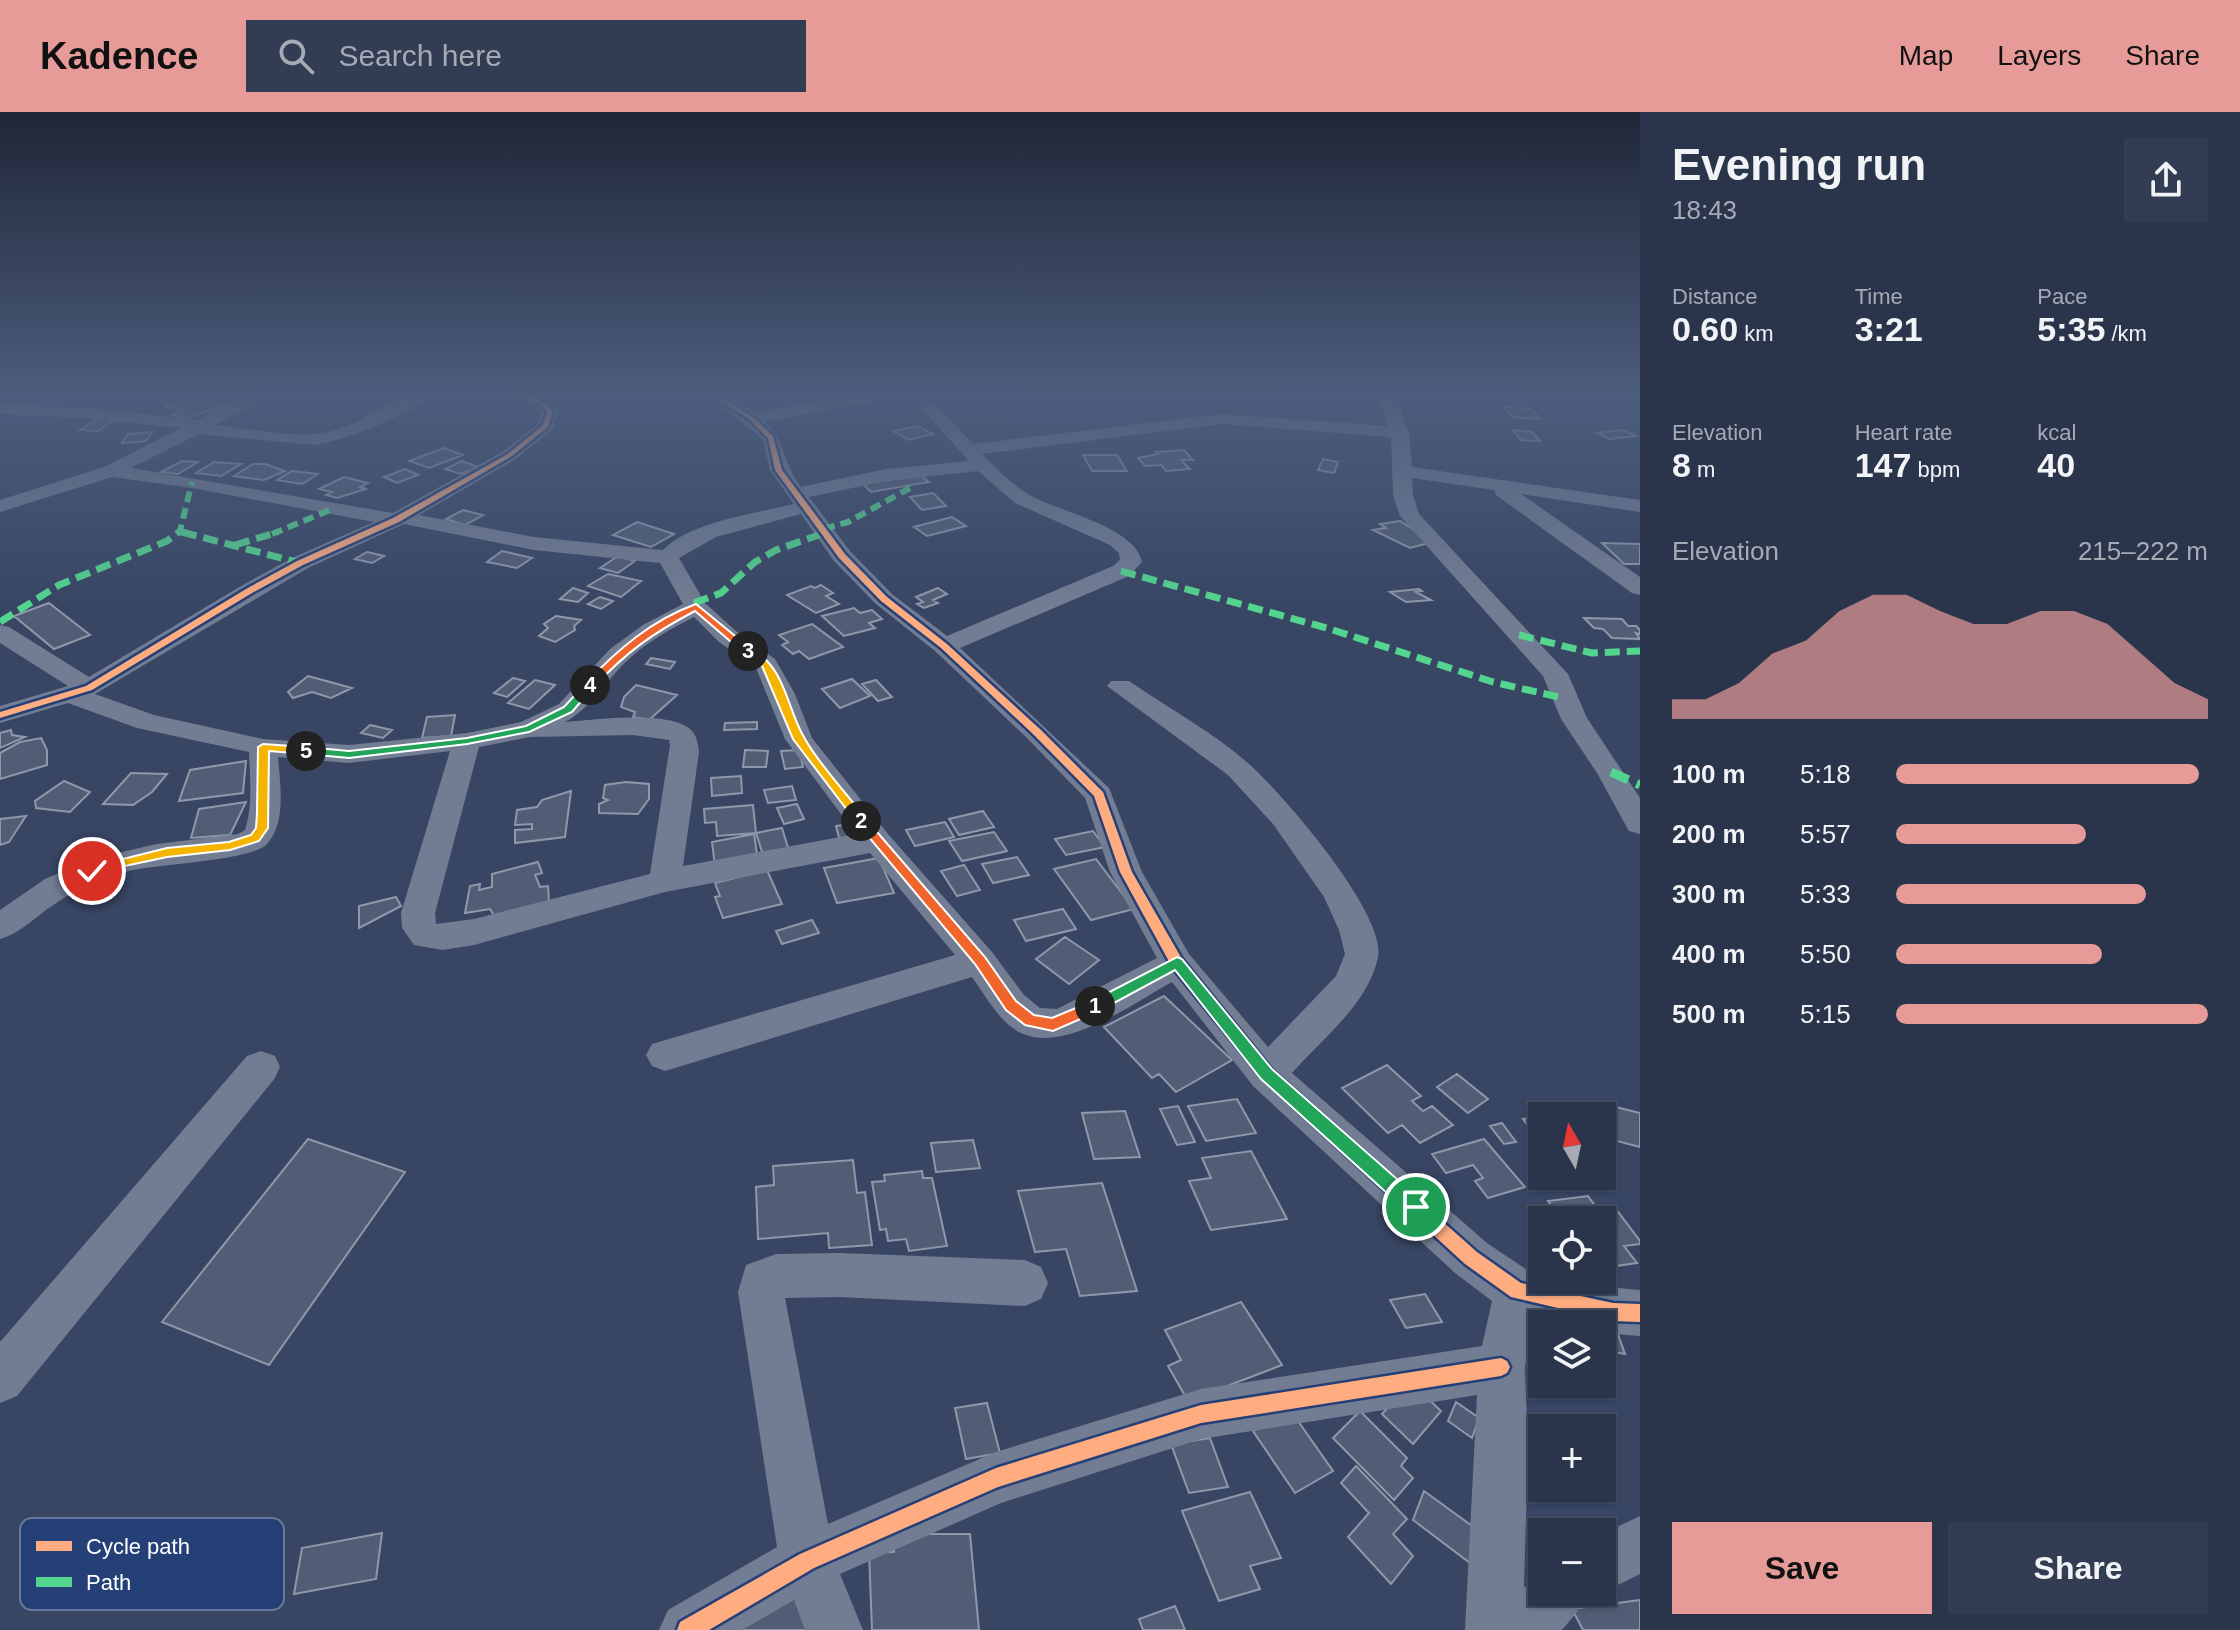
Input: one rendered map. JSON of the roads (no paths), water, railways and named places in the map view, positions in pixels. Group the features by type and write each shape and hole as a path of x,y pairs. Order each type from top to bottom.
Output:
{"street":[{"path":"0,506 111,471 125,464"},
{"path":"0,715 81,692 249,591 300,563 399,518 494,464"},
{"path":"778,464 842,556 884,599 944,646 1099,795 1126,872 1177,963 1267,1074 1471,1258 1517,1291 1613,1312 1640,1313"},
{"path":"668,557 673,547 695,537 800,500 886,475 946,464"},
{"path":"944,646 1121,571 1131,562 1129,551 1117,541 1022,499 982,464"},
{"path":"1402,464 1400,492 1410,516 1555,674 1574,719 1611,772 1640,824"},
{"path":"111,471 399,518 464,534 530,545 668,557"},
{"path":"1402,471 1640,506"},
{"path":"1498,487 1640,588"},
{"path":"668,557 696,607 728,637 766,664 782,694 799,739 877,841 980,961 1011,1005 1030,1021 1053,1025 1070,1019 1177,963"},
{"path":"0,632 81,692 147,722 263,747 349,754 467,741 529,729 568,710 619,654 651,630 696,607"},
{"path":"0,661 31,653"},
{"path":"1120,686 1238,769 1284,817 1339,893 1356,930 1362,954 1351,983 1267,1074"},
{"path":"529,729 567,732 660,728 677,732 683,739 685,752 665,881"},
{"path":"467,741 418,913 419,928 426,936 474,932 665,881 877,841"},
{"path":"0,927 49,891 92,871 167,852 230,846 255,838 262,828 264,813 263,747"},
{"path":"665,1055 980,961"},
{"path":"0,1379 261,1067"},
{"path":"834,1630 807,1561 761,1292 762,1281 776,1276 840,1275 1025,1283"},
{"path":"1494,1630 1502,1450 1501,1367 1517,1291"},
{"path":"688,1630 807,1561 996,1478 1201,1414 1501,1367"},
{"path":"1616,1557 1640,1543"},
{"path":"1526,1630 1546,1606"}]}
